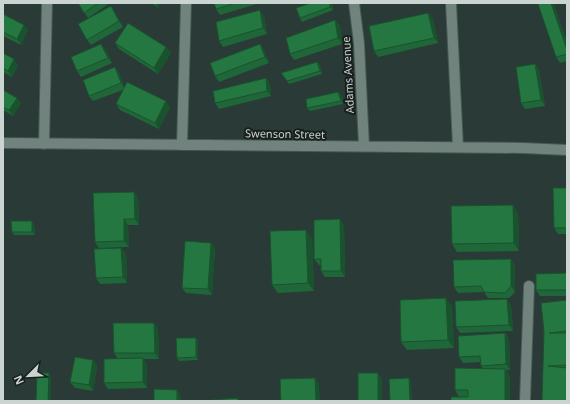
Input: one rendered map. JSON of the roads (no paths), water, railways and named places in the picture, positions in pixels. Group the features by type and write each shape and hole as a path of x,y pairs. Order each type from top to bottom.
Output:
{"street":[{"path":"44,144 47,3"},
{"path":"182,145 186,3"},
{"name":"Adams Avenue","path":"354,3 359,43 364,146"},
{"path":"451,3 458,147"},
{"name":"Swenson Street","path":"3,143 458,147 567,150"},
{"path":"525,401 529,286"}]}
